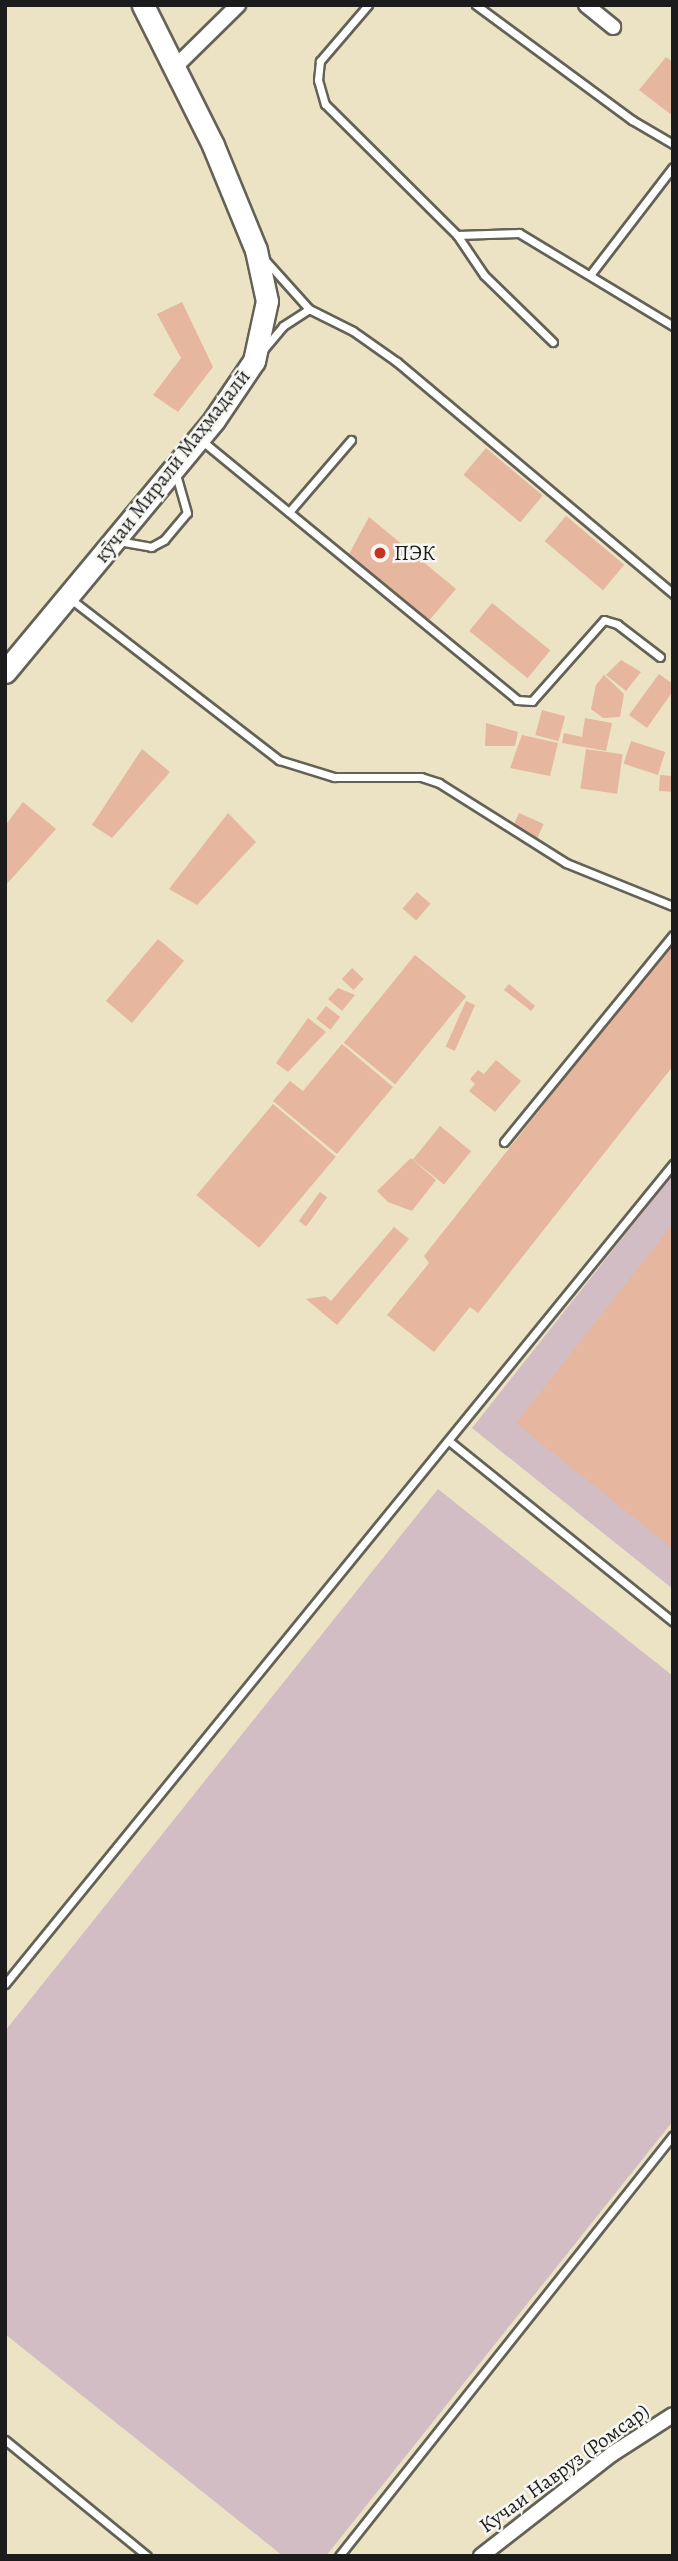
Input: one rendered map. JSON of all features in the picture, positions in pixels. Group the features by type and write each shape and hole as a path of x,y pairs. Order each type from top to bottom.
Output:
{"street":[{"name":"кӯчаи Миралӣ Маҳмадалӣ","path":"5,672 199,438 254,361 267,301 256,250 213,145 143,5"},
{"path":"174,68 238,5"},
{"path":"586,5 613,27"},
{"name":"Кучаи Навруз (Ромсар)","path":"481,2556 612,2454 673,2415"}],"lane":[{"path":"368,5 320,61 318,80 325,104 457,235 484,275 553,342"},
{"path":"476,5 632,120 673,144"},
{"path":"590,275 673,167"},
{"path":"457,235 519,233 673,326"},
{"path":"256,250 309,310 353,331 397,362 673,594"},
{"path":"254,361 283,326 309,310"},
{"path":"199,438 517,700 532,701 604,620 617,624 660,657"},
{"path":"289,512 351,440"},
{"path":"114,540 151,547 164,540 187,513 174,468"},
{"path":"67,597 279,760 334,777 421,777 439,783 566,863 673,906"},
{"path":"504,1142 673,934"},
{"path":"5,1984 298,1620 449,1441 673,1164"},
{"path":"449,1441 673,1622"},
{"path":"339,2556 673,2135"},
{"path":"5,2440 148,2556"}],"shaded area":[{"path":"673,1174 673,1589 472,1428"},
{"path":"438,1489 673,1676 673,2121 326,2556 283,2556 5,2334 5,2031"}],"building":[{"path":"666,57 673,62 673,116 639,90"},
{"path":"182,302 213,367 178,412 153,395 181,358 157,314"},
{"path":"486,448 543,496 520,522 464,475"},
{"path":"566,516 624,565 603,590 545,541"},
{"path":"369,517 456,589 426,624 348,556"},
{"path":"492,603 550,650 528,678 469,631"},
{"path":"621,660 641,672 626,691 606,675"},
{"path":"659,674 673,684 673,691 647,728 629,715"},
{"path":"604,675 624,694 620,717 603,718 591,709 596,685"},
{"path":"542,710 565,716 558,741 535,735"},
{"path":"585,718 612,723 606,751 562,743 564,733 582,737"},
{"path":"486,723 518,732 515,746 485,746"},
{"path":"522,735 558,743 550,776 510,768"},
{"path":"631,741 665,752 658,775 624,764"},
{"path":"142,749 170,772 112,838 92,825"},
{"path":"586,749 623,754 617,794 580,789"},
{"path":"660,775 673,776 672,792 659,791"},
{"path":"23,802 56,829 5,886 5,826"},
{"path":"228,813 256,842 197,905 169,889"},
{"path":"519,813 544,824 537,839 512,828"},
{"path":"417,892 431,904 416,920 403,909"},
{"path":"158,939 184,961 132,1023 106,1001"},
{"path":"673,941 673,1066 478,1313 470,1307 434,1352 387,1315 429,1263 424,1256"},
{"path":"415,955 466,997 395,1084 344,1043"},
{"path":"352,968 364,979 353,990 342,979"},
{"path":"509,984 535,1006 531,1011 504,990"},
{"path":"338,988 355,995 342,1011 328,999"},
{"path":"466,1001 475,1005 455,1051 446,1047"},
{"path":"326,1006 340,1017 330,1030 316,1019"},
{"path":"308,1018 326,1032 288,1072 276,1063"},
{"path":"342,1044 393,1087 337,1154 273,1101 290,1081 303,1091"},
{"path":"496,1060 521,1081 495,1112 469,1091 475,1084 470,1079 478,1070 484,1074"},
{"path":"273,1104 336,1157 259,1248 197,1195"},
{"path":"440,1126 471,1151 444,1185 413,1159"},
{"path":"411,1158 436,1180 412,1211 388,1202 377,1191"},
{"path":"320,1192 327,1197 306,1226 299,1221"},
{"path":"673,1224 673,1549 516,1423"},
{"path":"394,1227 409,1239 337,1325 306,1299 325,1296 331,1301"}],"place":[{"name":"ПЭК","path":"380,553"}]}
